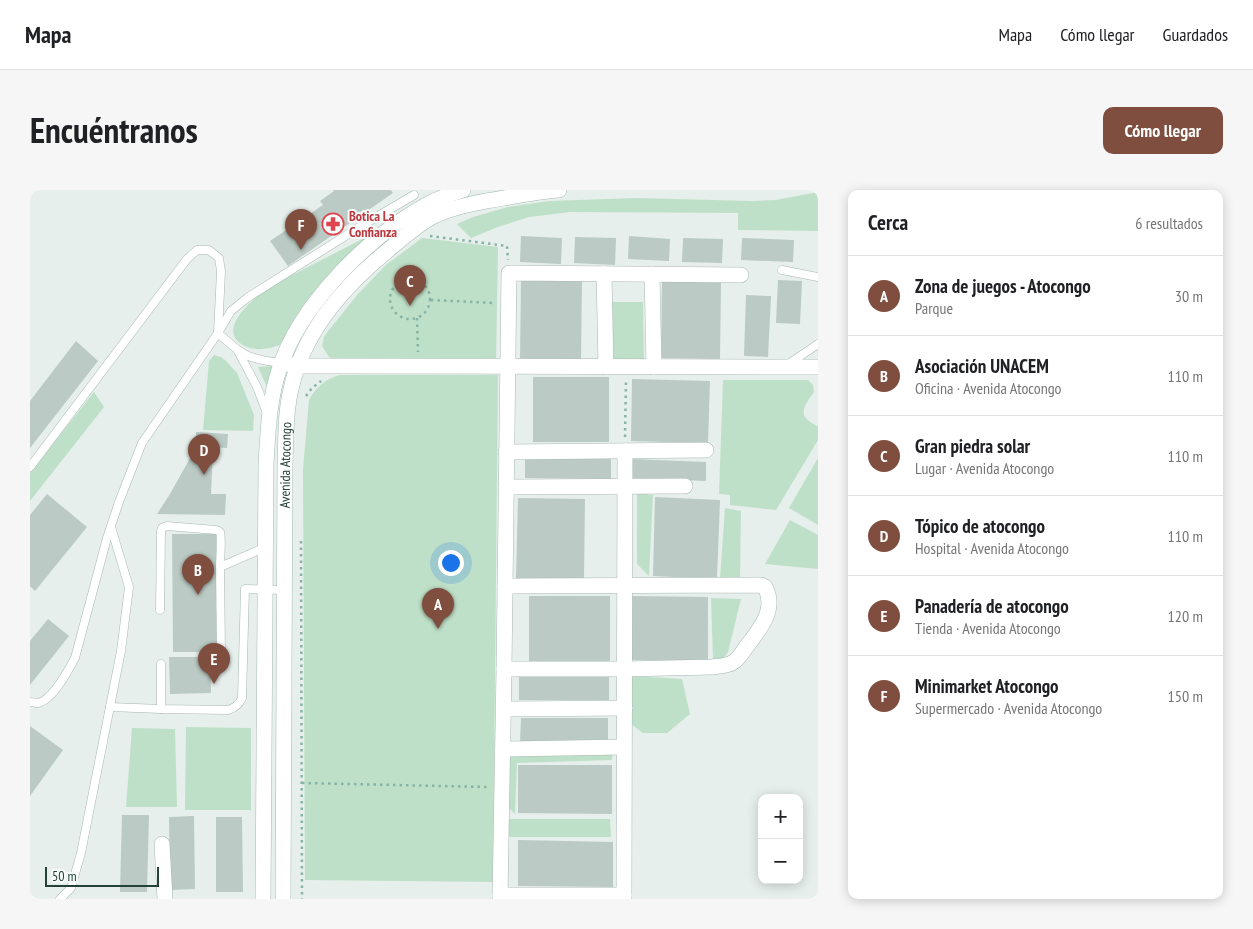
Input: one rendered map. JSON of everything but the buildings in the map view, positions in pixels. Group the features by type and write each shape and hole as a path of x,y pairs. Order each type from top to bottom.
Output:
{"street":[{"name":"Avenida Atocongo","path":"263,899 266,464 273,391 281,363 304,319 343,270 367,247 409,216 428,204 463,190"},
{"name":"Avenida Atocongo","path":"283,899 285,464 287,419 291,389 298,366 311,338 340,296 380,256 417,227 434,216 452,208 548,190 559,190"},
{"path":"625,451 624,897 500,897 509,273 741,275"},
{"path":"604,274 606,366"},
{"path":"652,274 654,367"},
{"path":"281,363 298,366 818,367"},
{"path":"506,452 706,450"},
{"path":"506,486 685,486"},
{"path":"504,669 625,669 725,666 734,662 763,625 769,607 769,595 765,587 761,585 505,586"},
{"path":"504,708 625,708"},
{"path":"503,750 624,746"},
{"path":"162,844 164,899"}],"lane":[{"path":"30,702 37,703 48,698 67,673 75,658 118,502 142,443 218,333 231,311 247,298 414,195"},
{"path":"30,467 187,259 197,250 209,250 219,258 221,271 218,333"},
{"path":"782,270 818,277"},
{"path":"218,333 238,351 248,357 281,363"},
{"path":"783,367 818,344"},
{"path":"238,351 257,387 269,418"},
{"path":"60,899 71,888 81,853 121,651 129,587 111,526"},
{"path":"160,610 162,531 164,527 219,531 221,540 221,652"},
{"path":"220,567 266,547"},
{"path":"110,707 228,710 234,708 240,703 242,698 245,589 285,590"},
{"path":"160,709 161,664"}],"path":[{"path":"417,227 424,235 507,246 509,273"},
{"path":"406,279 419,280 429,290 431,300 428,309 417,318 412,320 399,316 391,305 391,292 394,286 406,279"},
{"path":"431,300 509,303"},
{"path":"417,318 418,366"},
{"path":"625,451 626,366"},
{"path":"304,401 312,388 324,378"},
{"path":"301,532 302,899"},
{"path":"302,783 502,787"}],"green space":[{"path":"818,192 818,231 738,230 738,213 570,212 529,217 471,238 457,224 473,217 508,207 549,201 637,198 751,201 776,200"},
{"path":"372,234 280,345 266,349 252,349 236,339 233,331 239,316 266,289"},
{"path":"422,238 498,247 496,362 340,361 329,357 322,346 324,337 329,330 358,294 386,265"},
{"path":"612,302 643,302 644,359 613,359"},
{"path":"214,355 225,360 237,373 254,415 253,431 203,430 209,361"},
{"path":"272,366 268,386 258,367"},
{"path":"340,375 498,375 493,882 305,880 303,469 309,400 322,384"},
{"path":"723,380 808,380 813,385 814,392 806,404 804,414 808,420 818,427 818,440 776,510 730,505 730,495 719,494"},
{"path":"94,392 104,407 30,501 30,473"},
{"path":"818,458 818,525 789,508"},
{"path":"637,493 653,495 649,576 637,564"},
{"path":"725,508 741,511 740,578 720,579"},
{"path":"790,520 818,535 818,569 765,564"},
{"path":"711,598 741,599 728,652 722,660 713,659"},
{"path":"632,676 682,679 690,714 667,733 643,733 631,724"},
{"path":"186,727 251,728 251,810 185,810"},
{"path":"132,728 175,729 177,807 126,807"},
{"path":"613,749 612,760 517,763 515,814 507,806 508,754"},
{"path":"509,819 610,819 611,837 509,837"}],"place":[{"name":"Botica La Confianza","path":"333,224"},
{"name":"Minimarket Atocongo","path":"301,250"},
{"name":"Gran piedra solar","path":"410,306"},
{"name":"Tópico de atocongo","path":"204,475"},
{"name":"Asociación UNACEM","path":"198,595"},
{"name":"Zona de juegos - Atocongo","path":"438,629"},
{"name":"Panadería de atocongo","path":"214,684"}]}
